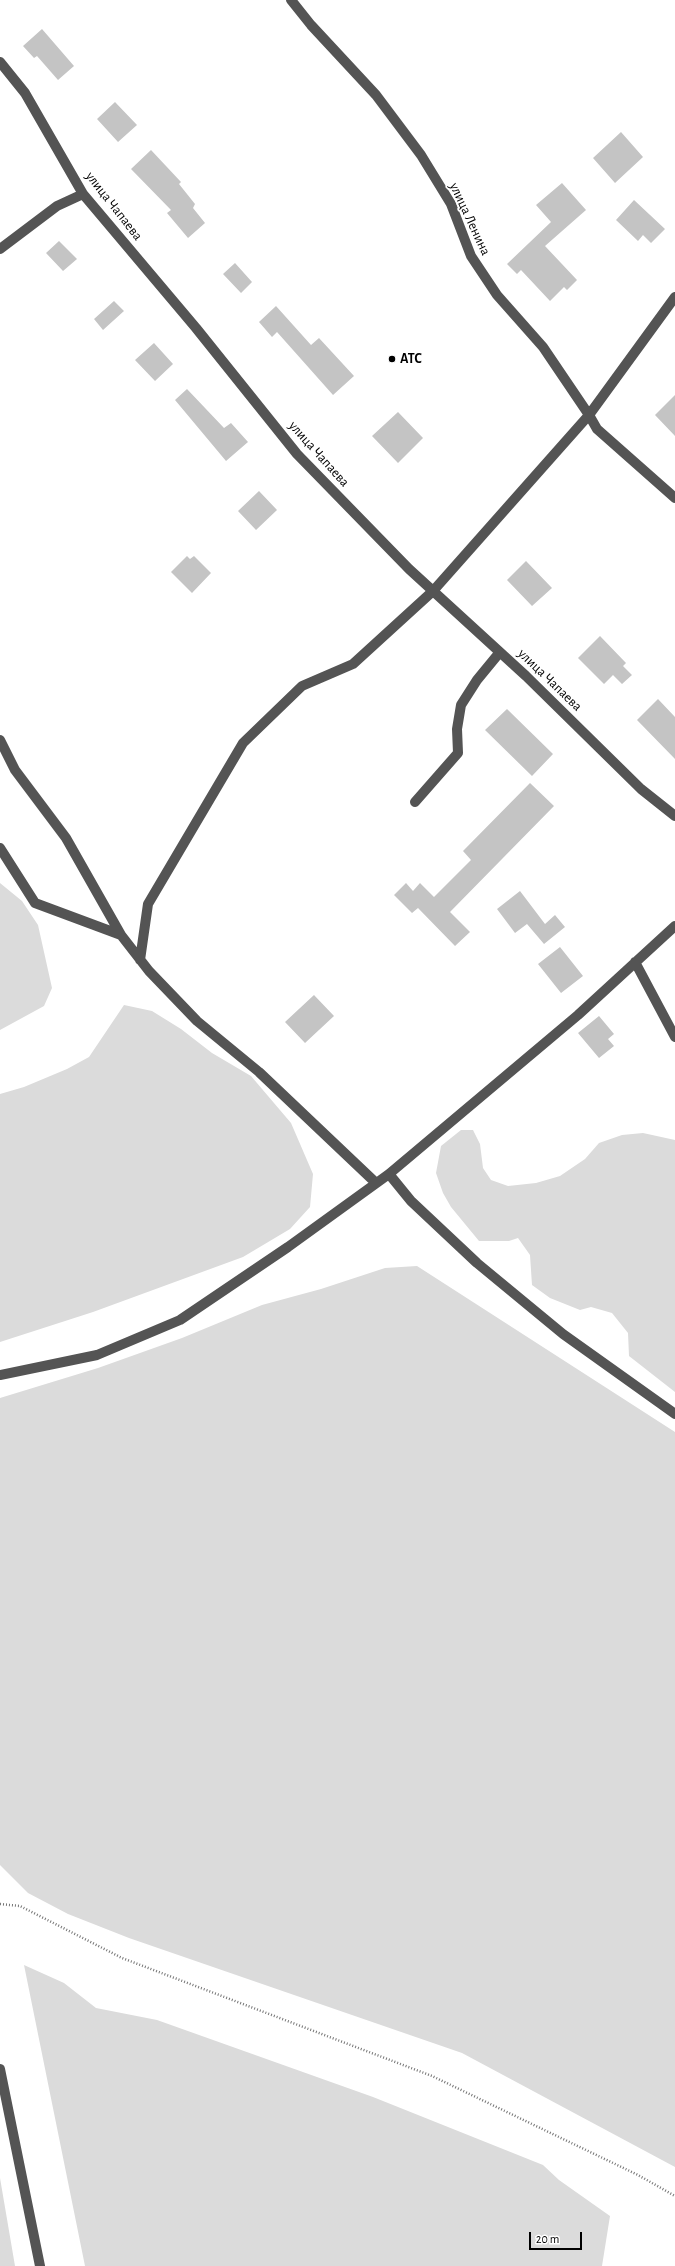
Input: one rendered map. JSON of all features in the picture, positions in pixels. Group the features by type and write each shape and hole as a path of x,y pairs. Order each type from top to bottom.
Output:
{"street":[{"name":"улица Ленина","path":"291,0 311,26 376,95 421,155 451,204 471,256 497,296 543,347 597,429 675,498"},
{"name":"улица Чапаева","path":"0,62 25,93 83,194 196,328 297,454 409,569 500,652 641,789 675,816"},
{"path":"0,249 57,206 83,194"},
{"path":"140,960 148,904 243,743 302,686 353,664 433,591 589,415 675,297"},
{"path":"415,802 458,754 457,729 461,705 477,680 500,652"},
{"path":"0,740 15,770 66,838 121,935 140,960 197,1021 259,1072 376,1183"},
{"path":"0,848 35,903 121,935"},
{"path":"0,1375 97,1355 180,1320 288,1247 389,1174 578,1015 675,926"},
{"path":"635,962 675,1037"},
{"path":"389,1174 410,1201 477,1263 563,1334 675,1414"},
{"path":"0,2069 40,2266"}],"path":[{"path":"0,1904 20,1906 122,1958 432,2076 638,2175 675,2196"}],"shaded area":[{"path":"0,883 22,901 38,925 52,988 44,1006 0,1030"},
{"path":"124,1005 152,1011 181,1029 212,1053 251,1076 291,1123 313,1174 310,1207 290,1229 243,1257 93,1312 0,1342 0,1094 24,1087 67,1069 89,1057"},
{"path":"461,1130 473,1130 480,1144 483,1168 491,1180 508,1186 536,1183 560,1176 585,1159 599,1143 622,1135 643,1133 675,1140 675,1392 629,1356 628,1333 612,1313 591,1307 580,1310 550,1298 532,1285 530,1255 518,1238 509,1241 479,1241 451,1207 443,1193 436,1173 441,1146"},
{"path":"417,1266 675,1432 675,2167 462,2053 129,1938 68,1914 28,1893 0,1865 0,1398 98,1368 182,1338 262,1305 321,1289 385,1268"},
{"path":"24,1965 64,1983 96,2008 157,2020 373,2097 543,2165 559,2180 610,2216 602,2266 85,2266"},
{"path":"0,2178 15,2266 0,2266"}],"building":[{"path":"42,29 74,66 58,80 37,56 34,58 23,46"},
{"path":"115,102 137,125 118,142 97,119"},
{"path":"621,132 643,157 615,183 593,158"},
{"path":"151,150 181,182 179,184 195,204 193,208 205,223 188,238 167,213 171,210 131,169"},
{"path":"562,183 586,210 545,246 577,280 567,290 564,287 550,301 521,270 517,274 507,264 551,222 536,205"},
{"path":"634,200 665,229 651,243 643,235 638,241 616,220"},
{"path":"59,241 77,259 63,271 46,253"},
{"path":"235,263 252,282 241,293 223,274"},
{"path":"114,301 124,311 103,330 94,319"},
{"path":"276,306 311,345 319,338 354,376 333,395 277,332 272,337 259,322"},
{"path":"154,343 173,364 155,381 135,360"},
{"path":"187,389 224,428 231,423 248,442 226,461 175,400"},
{"path":"675,395 675,436 655,415"},
{"path":"398,412 423,438 398,463 372,436"},
{"path":"259,491 277,510 256,530 238,511"},
{"path":"187,556 190,559 194,556 211,573 192,593 171,572"},
{"path":"526,561 552,588 532,606 507,580"},
{"path":"600,636 626,663 623,666 632,675 622,684 613,675 604,684 578,658"},
{"path":"658,699 675,717 675,759 637,720"},
{"path":"507,709 553,754 532,776 485,730"},
{"path":"530,783 554,806 450,912 470,932 455,946 418,908 412,913 394,895 406,883 413,891 420,883 434,897 471,860 463,851"},
{"path":"520,891 545,924 555,915 565,927 544,944 527,924 515,933 497,909"},
{"path":"560,947 583,976 561,993 538,964"},
{"path":"314,995 334,1016 305,1043 285,1022"},
{"path":"599,1016 614,1034 608,1039 614,1046 599,1058 578,1033"}],"place":[{"name":"АТС","path":"392,359"}]}
